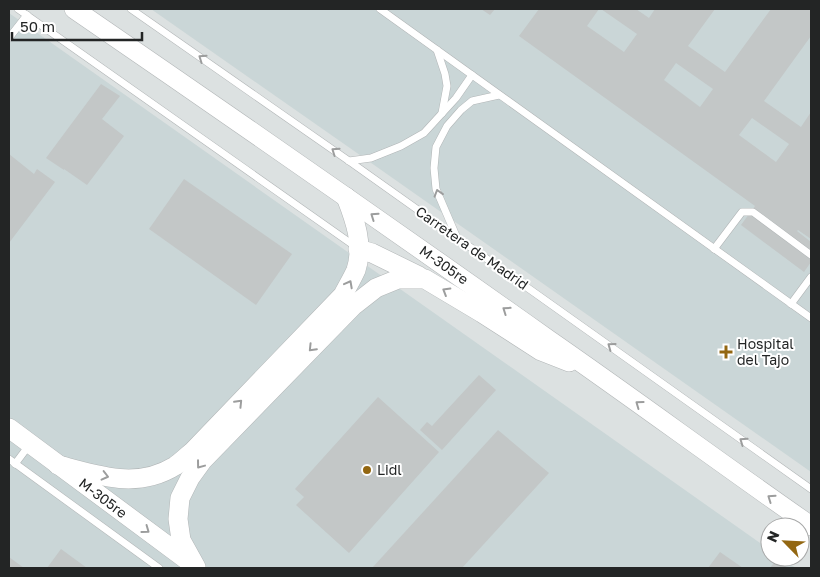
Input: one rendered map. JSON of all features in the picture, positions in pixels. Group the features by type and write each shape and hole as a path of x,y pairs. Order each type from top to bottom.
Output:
{"main road":[{"name":"M-305re","path":"74,9 346,197 811,526"},
{"path":"58,465 113,478 133,479 154,476 176,465 193,450 343,295 355,272 358,261 357,227 346,197"},
{"path":"358,249 372,253 425,279 540,351 595,373"},
{"path":"197,568 180,540 178,519 180,498 190,478 204,460 353,306 376,288 398,279 425,279"},
{"name":"M-305re","path":"9,428 197,568"}],"lane":[{"path":"18,9 358,249"},
{"name":"Carretera de Madrid","path":"130,9 349,161 811,489"},
{"path":"380,9 811,318"},
{"path":"9,38 27,15"},
{"path":"437,50 447,86 441,115"},
{"path":"349,161 371,158 401,146 424,133 456,98 472,75"},
{"path":"457,238 436,190 434,168 436,147 446,126 466,105 472,101 499,95"},
{"path":"714,249 742,212 754,212 811,255"},
{"path":"791,304 811,277"},
{"path":"15,464 30,444"},
{"path":"9,459 158,568"}],"shaded area":[{"name":"Hospital del Tajo","path":"151,9 811,9 811,472 357,153"},
{"path":"9,13 760,543 760,567 796,568 9,568"}],"building":[{"path":"481,9 495,9 490,15"},
{"path":"539,9 599,9 587,26 624,52 637,34 601,9 636,9 649,18 655,9 715,9 688,46 725,72 771,9 811,9 811,36 764,101 801,127 811,112 811,239 797,231 811,242 811,262 804,272 741,225 755,206 519,36","holes":["676,63 713,89 700,107 664,80","752,118 789,144 776,162 739,135"]},
{"path":"101,84 120,96 102,119 124,136 87,185 46,158"},
{"path":"9,154 34,174 37,169 55,182 9,243"},
{"path":"184,179 292,254 256,305 149,229"},
{"path":"479,375 496,390 442,450 420,430 427,422 432,426"},
{"name":"Lidl","path":"378,397 439,452 349,553 296,505 304,497 295,489"},
{"path":"498,430 549,473 462,568 372,568"},
{"path":"61,549 87,568 47,568"},
{"path":"720,552 743,568 708,568"},
{"path":"9,557 24,568 9,568"},
{"path":"786,567 788,568 770,568"}],"place":[{"name":"Hospital del Tajo","path":"726,352"},
{"name":"Lidl","path":"367,470"}]}
